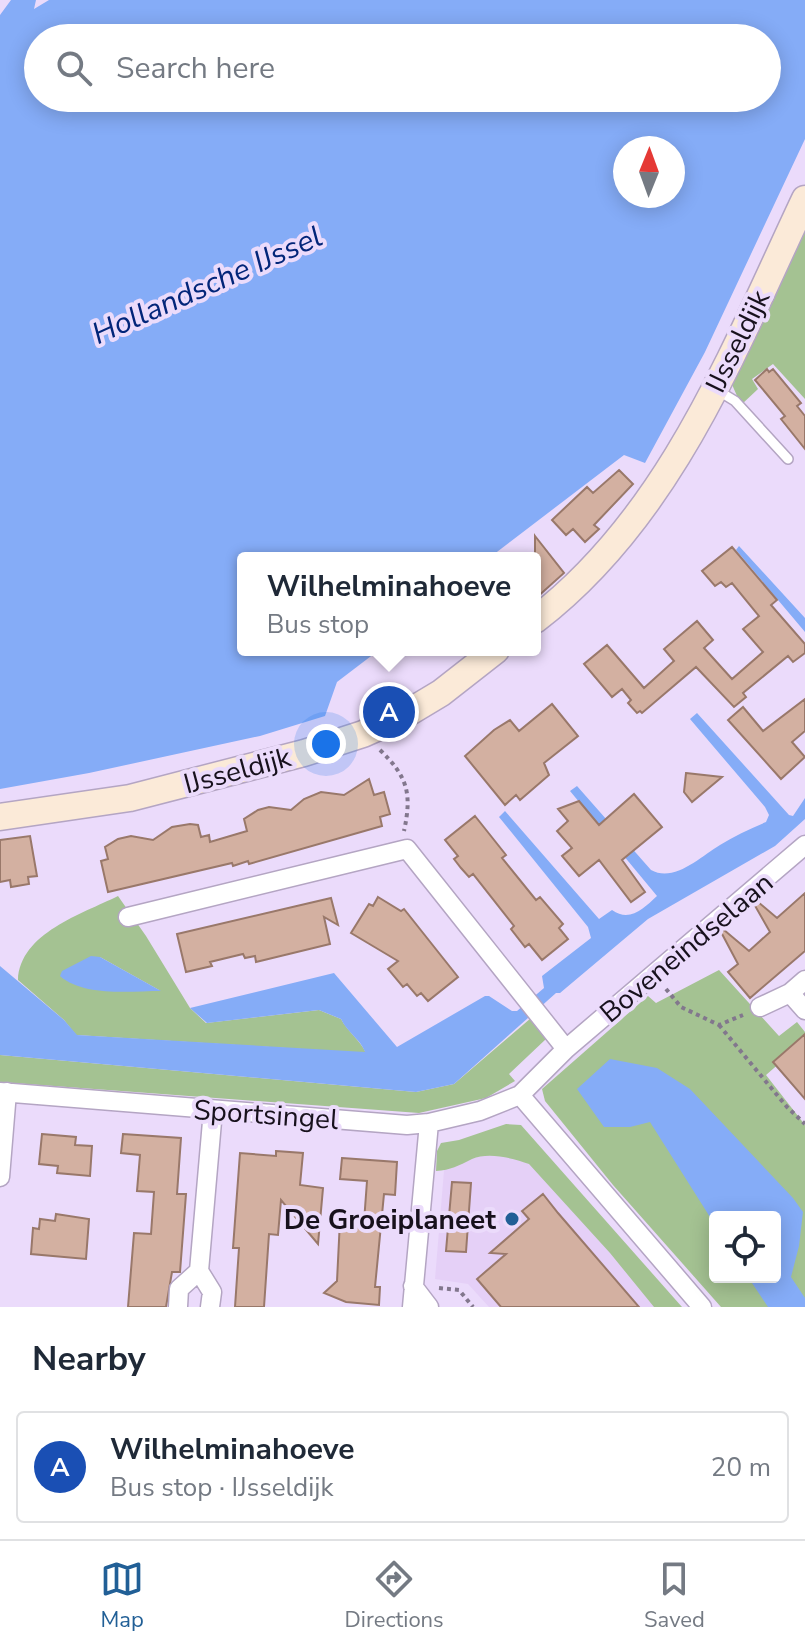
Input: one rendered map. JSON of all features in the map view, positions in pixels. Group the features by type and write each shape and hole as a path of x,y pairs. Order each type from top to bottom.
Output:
{"street":[{"name":"IJsseldijk","path":"541,616 609,553 653,496 715,389 805,199"},
{"name":"IJsseldijk","path":"0,817 130,798 304,753 363,734 401,717 441,693 488,656"},
{"name":"Boveneindselaan","path":"566,1049 805,845"},
{"path":"128,917 407,849 566,1049"},
{"path":"760,1007 790,993 805,980"},
{"path":"790,993 805,1010"},
{"name":"Sportsingel","path":"3,1092 407,1125 480,1111 520,1095 566,1049"},
{"path":"0,1177 3,1092"},
{"path":"520,1095 702,1307"},
{"path":"210,1307 212,1292 199,1271 213,1110"},
{"path":"412,1307 429,1123"},
{"path":"178,1307 179,1289 199,1271"},
{"path":"413,1286 429,1307"}],"lane":[{"path":"715,389 735,401 788,459"}],"path":[{"path":"363,734 394,763 406,782 409,802 402,838 407,849"},
{"path":"653,973 681,1007 719,1025 787,1107 805,1124"},
{"path":"719,1025 760,1007"},
{"path":"413,1286 459,1290 473,1307"}],"shaded area":[{"name":"De Groeiplaneet","path":"526,1148 657,1307 489,1307 468,1284 435,1279 445,1159"}],"green space":[{"path":"805,231 805,399 773,364 752,379 758,389 741,405 730,380"},
{"path":"118,896 190,1008 206,1023 319,1010 341,1019 366,1053 76,1035 64,1020 18,980 21,964 29,950 55,927","holes":["100,957 160,990 114,991"]},
{"path":"719,970 779,1036 797,1022 805,1032 805,1041 766,1075 805,1125 805,1307 721,1307 613,1185 545,1101 542,1089 648,996 656,1003"},
{"path":"531,1018 546,1039 509,1074 515,1081 486,1098 419,1113 0,1082 0,1055 416,1092 454,1084"},
{"path":"506,1124 521,1125 682,1307 654,1307 610,1253 529,1164 485,1156 436,1171 437,1151 441,1143"}],"water":[{"name":"Hollandsche IJssel","path":"11,0 36,0 34,9 49,0 805,0 805,139 705,352 645,463 624,455 497,552 237,552 237,656 371,656 337,682 325,716 260,736 0,789 0,15"},
{"path":"739,546 805,618 805,632 736,550"},
{"path":"697,713 789,815 793,816 805,798 805,819 775,846 648,919 560,993 556,993 454,1084 416,1092 0,1055 0,966 64,1020 77,1035 365,1052 341,1019 319,1010 207,1023 190,1008 334,973 397,1047 485,996 517,1011 544,988 542,976 591,938 588,927 499,817 505,811 599,919 612,910 625,915 636,912 657,896 570,791 577,786 651,870 660,873 687,867 731,839 766,822 769,815 690,719"},
{"path":"91,956 100,957 161,991 94,990 70,983 60,976 62,971"},
{"path":"610,1059 657,1068 690,1089 803,1212 791,1277 805,1298 805,1307 768,1307 752,1283 781,1283 781,1211 709,1211 709,1215 650,1122 630,1127 604,1127 577,1089"}],"building":[{"path":"767,369 769,372 773,369 801,403 797,406 805,416 805,449 781,419 785,416 755,380"},
{"path":"619,470 633,484 594,525 599,529 585,542 573,529 566,535 552,520 587,487 593,493"},
{"path":"535,536 564,573 541,594 541,552 535,552"},
{"path":"732,547 777,600 771,605 805,644 805,653 793,662 788,656 743,693 746,697 734,707 696,667 642,713 637,713 628,703 631,700 622,689 612,697 584,664 607,645 644,688 674,661 664,649 697,621 713,640 704,648 732,679 763,652 743,629 759,616 732,583 726,587 721,582 715,586 702,571"},
{"path":"805,699 805,731 792,742 805,757 781,779 728,720 743,707 763,731"},
{"path":"552,704 578,736 544,763 549,775 520,800 516,795 505,805 465,756 510,720 519,731"},
{"path":"686,773 722,777 692,802 684,792"},
{"path":"369,779 374,795 384,792 390,814 380,817 382,826 249,864 248,861 233,866 232,863 108,892 101,861 108,859 105,847 118,839 131,836 153,840 172,827 190,824 198,825 201,837 209,835 210,842 247,831 244,819 258,810 269,807 291,810 304,799 321,792 344,795"},
{"path":"634,794 662,827 622,860 645,892 631,902 599,860 579,876 562,856 572,848 557,831 568,821 558,809 579,801 599,825"},
{"path":"475,816 506,855 502,858 536,900 540,897 563,924 559,928 568,939 542,960 529,944 525,947 511,929 514,926 473,874 469,877 461,868 454,859 458,856 445,840"},
{"path":"30,836 37,876 28,877 29,884 11,887 10,880 0,882 0,840"},
{"path":"805,893 805,951 750,998 728,972 738,964 721,932 724,930 749,951 770,932 754,904 757,901 777,918"},
{"path":"378,897 401,911 404,909 458,977 428,1001 421,993 417,996 407,984 403,987 388,969 398,961 351,933 369,904 373,906"},
{"path":"331,898 338,925 324,917 330,944 256,962 255,956 245,958 243,954 186,972 177,934"},
{"path":"805,1034 805,1099 773,1062"},
{"path":"42,1134 76,1137 75,1145 92,1146 90,1176 57,1173 58,1166 39,1164"},
{"path":"123,1134 181,1138 177,1194 186,1194 180,1272 172,1272 166,1307 128,1307 134,1233 151,1234 154,1192 137,1191 140,1155 121,1153"},
{"path":"276,1151 303,1153 300,1185 323,1188 318,1244 281,1200 278,1235 269,1234 264,1307 235,1307 239,1248 233,1248 240,1153 276,1156"},
{"path":"342,1158 397,1162 395,1195 384,1194 375,1287 380,1287 379,1305 346,1302 324,1293 337,1281 340,1220 364,1222 367,1181 340,1179"},
{"path":"452,1182 471,1183 466,1252 446,1251"},
{"path":"543,1194 639,1307 501,1307 477,1279 506,1254 490,1253 529,1219 522,1211"},
{"path":"56,1214 89,1219 86,1259 31,1254 33,1228 39,1229 40,1219 55,1221"}],"place":[{"name":"Wilhelminahoeve","path":"389,712"},
{"name":"De Groeiplaneet","path":"512,1219"}]}
